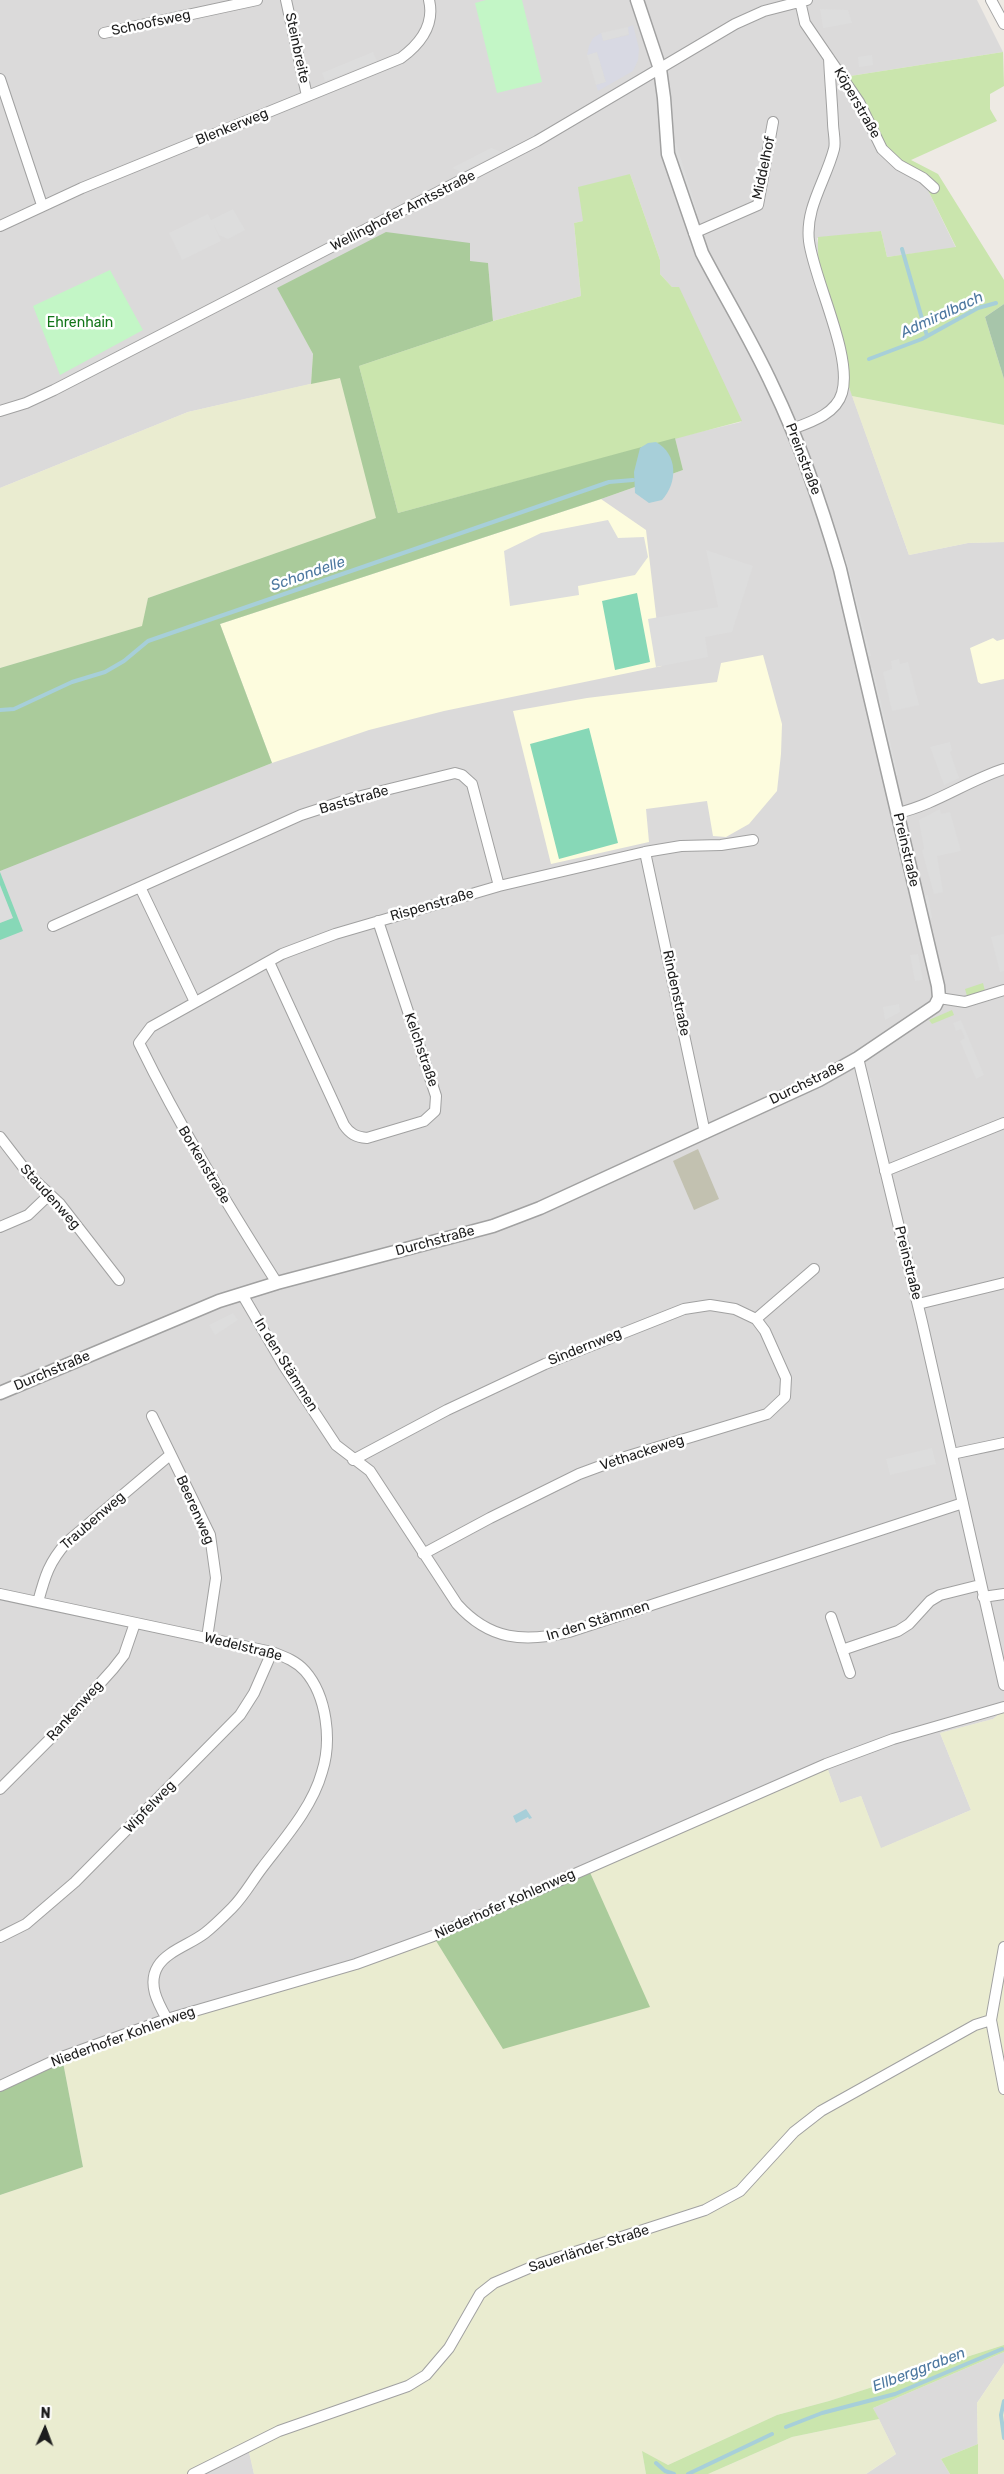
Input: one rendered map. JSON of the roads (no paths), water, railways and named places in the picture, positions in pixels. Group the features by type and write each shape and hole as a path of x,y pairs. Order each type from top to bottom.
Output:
{"street":[{"name":"Schoofsweg","path":"104,33 257,0"},
{"name":"Steinbreite","path":"286,0 307,96"},
{"name":"Blenkerweg","path":"0,226 42,206 401,58 421,40 430,19 429,0"},
{"name":"Preinstraße","path":"637,0 660,69 668,154 694,233 705,259 755,349 792,429 820,503 840,568 938,986 939,998"},
{"name":"Wellinghofer Amtsstraße","path":"0,411 54,390 537,141 749,16 804,0"},
{"name":"Köperstraße","path":"804,0 805,23 860,102 882,149 899,165 923,178 934,188"},
{"path":"990,0 1004,24"},
{"path":"792,429 810,422 838,405 843,390 840,356 833,324 811,252 808,230 812,207 835,147 829,58"},
{"path":"0,78 42,206"},
{"name":"Middelhof","path":"694,233 758,204 773,122"},
{"path":"898,813 931,803 984,775 1004,769"},
{"name":"Baststraße","path":"53,926 301,815 353,798 455,773 462,774 472,784 499,886"},
{"name":"Rispenstraße","path":"138,1043 152,1027 195,1002 269,962 319,939 499,886 644,852 681,846 721,845 753,840"},
{"name":"Rindenstraße","path":"644,852 705,1133"},
{"path":"140,887 195,1002"},
{"name":"Kelchstraße","path":"269,962 349,1132 358,1137 367,1138 424,1122 435,1112 436,1096 378,921"},
{"path":"858,1058 927,1012 939,998 965,1002 1004,990"},
{"name":"Borkenstraße","path":"138,1043 192,1148 277,1283"},
{"name":"Preinstraße","path":"858,1058 918,1304 1004,1685"},
{"name":"Durchstraße","path":"0,1393 186,1314 242,1294 493,1226 540,1208 819,1080 858,1058"},
{"path":"885,1171 1004,1123"},
{"name":"Staudenweg","path":"0,1137 30,1176 60,1204 119,1280"},
{"path":"0,1227 28,1215 49,1195"},
{"path":"756,1319 814,1269"},
{"path":"918,1304 1004,1282"},
{"name":"In den Stämmen","path":"242,1294 284,1366 336,1445 353,1460 370,1471 423,1554 470,1618 485,1628 504,1635 524,1639 543,1638 963,1503"},
{"name":"Sindernweg","path":"353,1460 447,1410 544,1364 675,1312 710,1305 735,1309 756,1319"},
{"name":"Vethackeweg","path":"423,1554 579,1474 625,1457 766,1414 785,1397 786,1378 765,1331 756,1319"},
{"name":"Beerenweg","path":"152,1416 210,1535 216,1578 208,1638"},
{"path":"952,1454 1004,1443"},
{"name":"Traubenweg","path":"38,1602 47,1571 54,1556 67,1542 170,1454"},
{"path":"842,1650 898,1630 909,1624 930,1601 940,1595 980,1585"},
{"name":"Wedelstraße","path":"0,1594 272,1652 291,1660 305,1672 317,1691 325,1715 327,1745 322,1773 304,1811 233,1907 205,1933 168,1957 158,1966 154,1979 155,1995 167,2019"},
{"path":"983,1597 1004,1594"},
{"path":"831,1617 850,1673"},
{"name":"Rankenweg","path":"0,1789 52,1737 113,1669 124,1655 135,1623"},
{"name":"Wipfelweg","path":"0,1937 26,1924 75,1882 240,1715 254,1693 272,1652"},
{"name":"Niederhofer Kohlenweg","path":"0,2086 62,2057 167,2019 396,1950 855,1753 934,1726 1004,1707"},
{"path":"1004,1947 991,2020 1004,2089"},
{"name":"Sauerländer Straße","path":"193,2474 303,2422 408,2386 426,2375 449,2348 480,2294 494,2283 541,2263 704,2210 740,2191 794,2132 821,2112 975,2025 991,2020"}],"water":[{"path":"656,442 663,447 672,461 673,477 671,485 662,500 649,503 635,493 634,472 640,448 648,443"},
{"path":"526,1809 532,1818 529,1819 528,1817 516,1823 513,1816"}],"waterway":[{"path":"902,249 927,336"},
{"name":"Admiralbach","path":"869,359 922,339 978,308 996,303"},
{"name":"Schondelle","path":"0,710 14,709 72,682 105,672 124,661 148,641 609,482 633,480"},
{"name":"Ellberggraben","path":"786,2427 822,2413 895,2394 1002,2349"},
{"path":"1004,2401 1001,2415 1004,2438"},
{"name":"Ellberggraben","path":"688,2474 772,2434"},
{"name":"Ellberggraben","path":"656,2463 665,2471 674,2474"}],"park label":[{"name":"Ehrenhain","path":"80,323"}]}
